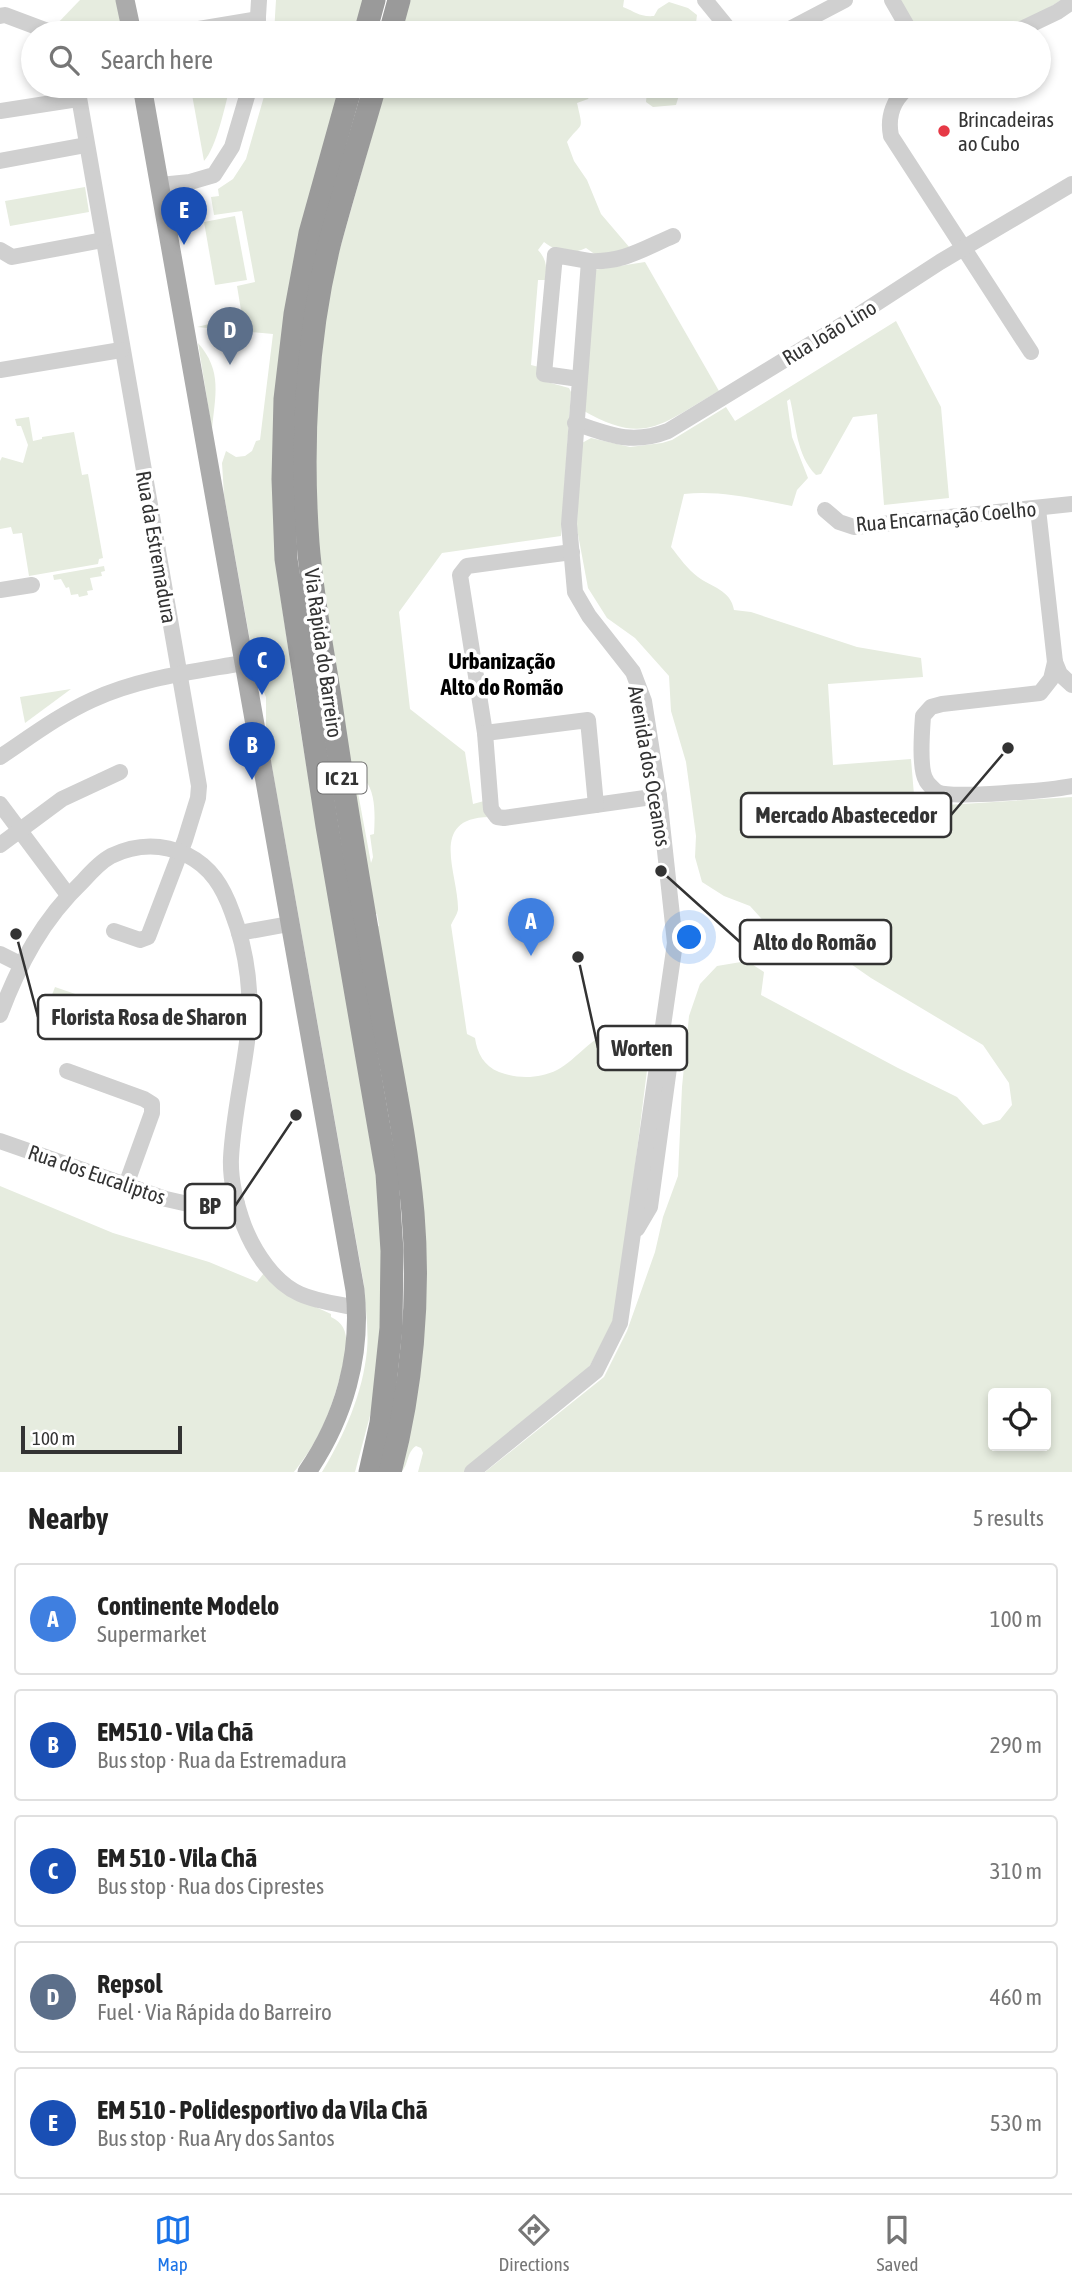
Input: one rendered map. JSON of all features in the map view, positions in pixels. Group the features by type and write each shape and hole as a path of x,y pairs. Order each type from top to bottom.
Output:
{"highway":[{"path":"368,21 374,0"},
{"path":"393,21 399,0"},
{"name":"Via Rápida do Barreiro","path":"348,98 310,233 295,314 285,399 283,479 286,559 327,826 387,1174 392,1251 391,1328 381,1423 370,1472"},
{"name":"Via Rápida do Barreiro","path":"372,98 330,245 307,385 305,465 308,545 317,616 350,833 405,1149 413,1214 415,1279 410,1359 399,1437 390,1472"}],"main road":[{"path":"125,0 129,21"},
{"path":"144,98 187,329 357,1308 353,1366 346,1394 337,1419 307,1472"}],"street":[{"path":"257,21 259,0"},
{"path":"705,0 722,21"},
{"path":"805,21 845,0"},
{"path":"892,0 904,21"},
{"path":"1038,21 1072,2"},
{"path":"2,10 26,21"},
{"path":"0,111 53,98"},
{"name":"Rua da Estremadura","path":"78,98 199,786 198,798 180,852 148,937 140,940 114,931"},
{"path":"160,185 190,182 214,175 232,147 246,98"},
{"path":"898,98 890,120 891,136 1031,352"},
{"path":"0,161 86,145"},
{"name":"Rua João Lino","path":"575,423 624,438 646,438 668,431 963,248 1072,184"},
{"path":"579,379 544,374 555,255 609,262 673,236"},
{"path":"0,250 12,257 103,240"},
{"name":"Avenida dos Oceanos","path":"472,1472 596,1371 620,1323 634,1234 650,1207 669,1068 666,1055 659,1046 675,943 659,796 643,701 633,672 589,616 576,592 569,524 589,261"},
{"path":"0,370 121,350"},
{"name":"Rua Encarnação Coelho","path":"825,510 839,522 854,527 1072,504"},
{"path":"1038,509 1055,662 1060,674 1072,685"},
{"path":"572,552 467,566 461,571 459,579 485,733 491,809 497,817 504,818 659,796"},
{"path":"0,590 32,585"},
{"path":"1055,662 1051,679 1040,692 931,707 923,716 921,741 925,779 936,792 951,794 1001,793 1072,786"},
{"path":"0,757 62,715 122,688 243,663"},
{"path":"485,733 587,720 596,805"},
{"path":"0,845 62,799 120,772"},
{"path":"2,810 68,895"},
{"path":"0,1015 5,985 51,914 104,860 137,846 153,846 180,852 202,864 213,875 226,896 239,933 247,977 249,1018 231,1157 237,1203 245,1227 268,1267 289,1287 310,1297 357,1308"},
{"path":"239,933 289,924"},
{"path":"0,954 20,964"},
{"path":"66,1071 152,1104 152,1114 126,1185"},
{"name":"Rua dos Eucaliptos","path":"0,1141 177,1202 237,1203"}],"shaded area":[{"path":"80,0 118,0 121,21 60,21"},
{"path":"276,0 368,0 362,21 275,21"},
{"path":"410,0 624,0 623,7 649,16 654,16 658,9 669,2 688,8 697,15 696,21 404,21"},
{"path":"900,0 1061,0 1021,21 910,21"},
{"path":"193,98 227,98 216,136 204,161"},
{"path":"264,98 341,98 275,558 298,716 379,1193 383,1285 375,1397 355,1472 322,1472 345,1429 365,1366 367,1326 364,1285 266,733 266,697 256,674 224,495 222,463 226,451 236,457 245,456 252,451 256,441 260,440 273,334 197,327 242,316 237,286 255,282 242,211 214,215 211,197 219,196 218,189 233,179 246,159"},
{"path":"383,98 589,98 577,103 580,126 567,142 601,214 630,248 617,256 596,255 586,248 564,251 544,242 538,250 545,260 546,271 545,280 538,280 531,365 539,367 547,382 569,388 571,392 561,536 442,553 399,612 410,709 465,752 473,804 484,801 489,817 470,820 458,827 452,838 452,865 458,910 451,925 467,1034 475,1038 477,1049 485,1063 499,1072 521,1077 543,1075 557,1070 603,1034 613,1030 624,1029 637,1035 644,1042 649,1054 614,1322 588,1369 466,1472 418,1472 423,1453 421,1448 416,1446 401,1472 407,1443 405,1094 408,1091 403,1086 375,927 379,926 377,914 372,913 323,622 312,456 326,311 337,259","holes":["365,780 373,798 374,834 370,835 373,857 371,863 356,782"]},
{"path":"646,98 678,98 676,105 653,107 646,102"},
{"path":"85,187 89,212 10,226 5,201"},
{"path":"235,216 247,280 215,285 204,222"},
{"path":"645,262 719,391 667,421 638,429 604,421 582,410 594,270"},
{"path":"896,321 941,407 949,498 884,505 877,414 853,417 821,474 816,475 804,458 790,399 787,401 792,437 808,478 797,490 792,506 724,494 684,494 671,547 694,574 725,593 734,610 751,612 857,647 921,658 923,677 828,684 833,765 911,759 915,807 1072,797 1072,1472 485,1472 604,1377 627,1331 678,1176 682,1087 689,1016 700,984 717,966 747,961 764,972 761,995 957,1097 983,1125 1000,1120 1012,1105 1009,1083 983,1045 871,978 835,953 793,944 770,928 750,906 724,896 702,882 695,857 696,836 686,762 671,711 669,676 635,638 607,618 588,588 577,529 578,475 582,443 591,438 630,447 662,443 672,440 726,407 735,421"},
{"path":"198,343 211,364 216,384 212,430"},
{"path":"29,417 33,441 74,432 82,475 88,474 103,558 99,559 98,564 29,576 22,533 13,534 11,527 0,529 0,461 2,457 23,463 28,445 21,426 17,426 15,419"},
{"path":"104,566 102,576 90,578 93,590 87,591 88,595 71,595 69,587 66,588 61,579 54,580 53,575"},
{"path":"71,689 25,723 20,697"},
{"path":"55,987 84,997 68,1040 39,1029"},
{"path":"0,1186 113,1233 209,1262 257,1282 264,1273 296,1298 331,1314 345,1333 346,1347 342,1369 324,1423 294,1472 0,1472"}],"place":[{"name":"Brincadeiras ao Cubo","path":"944,131"},
{"name":"EM 510 - Polidesportivo da Vila Chã","path":"184,245"},
{"name":"Repsol","path":"230,365"},
{"name":"EM 510 - Vila Chã","path":"262,695"},
{"name":"Mercado Abastecedor","path":"1008,748"},
{"name":"EM510 - Vila Chã","path":"252,780"},
{"name":"Alto do Romão","path":"661,871"},
{"name":"Florista Rosa de Sharon","path":"16,934"},
{"name":"Continente Modelo","path":"531,956"},
{"name":"Worten","path":"578,957"},
{"name":"BP","path":"296,1115"}],"district":[{"name":"Urbanização Alto do Romão","path":"502,674"}]}
